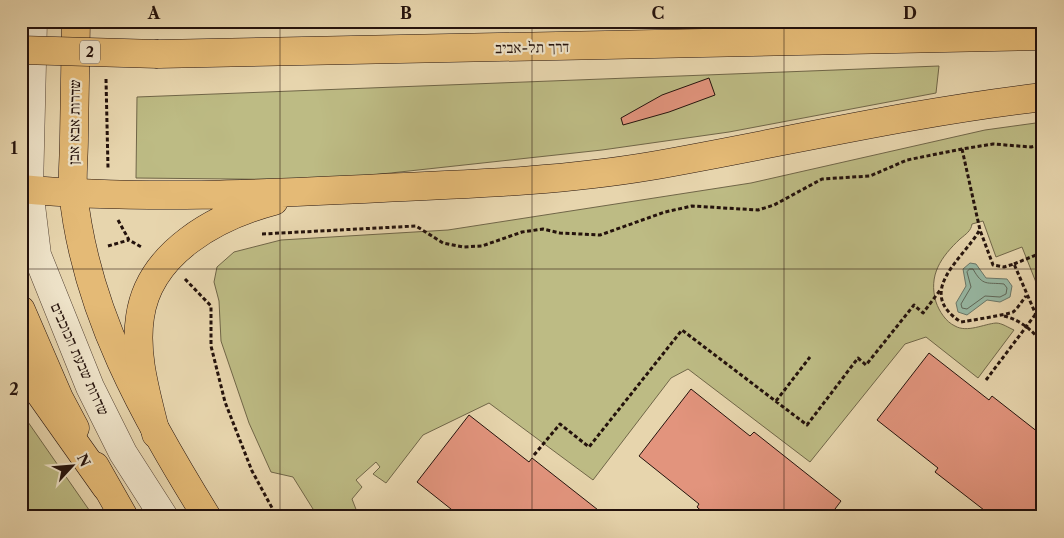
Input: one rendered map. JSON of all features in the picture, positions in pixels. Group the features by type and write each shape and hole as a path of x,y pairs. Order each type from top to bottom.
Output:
{"main road":[{"name":"שדרות אבא אבן","path":"73,192 76,21"},
{"name":"דרך תל-אביב","path":"21,50 158,54 1043,36"},
{"path":"25,198 73,192 109,195 309,192 508,182 582,176 650,166 944,110 1043,97"},
{"path":"73,192 82,253 98,306 120,360 156,434 207,517"},
{"path":"156,434 139,350 140,316 149,288 176,270 195,236 218,221 244,209 309,192"},
{"path":"21,310 59,398 124,517"},
{"path":"21,367 106,487"}],"lane":[{"path":"25,198 33,21"},
{"name":"שדרות שבעת הכוכבים","path":"25,198 37,255 90,386 123,453 164,517"}],"path":[{"path":"106,69 109,195 111,205 129,240 176,270 211,306 210,346 225,402 252,471 277,517"},
{"path":"256,235 416,226 443,243 482,246 522,232 543,229 560,233 600,235 665,212 692,206 758,210 774,206 822,179 870,176 907,160 993,144 1031,147 1043,144"},
{"path":"962,149 980,230 993,265 1004,267 1043,252"},
{"path":"534,455 560,424 589,447 682,330 807,425 858,358 866,365 914,305 923,313 941,289 951,267 969,248 980,230"},
{"path":"1014,264 1026,296 1043,331"},
{"path":"176,270 193,273"},
{"path":"941,289 944,304 952,317 961,322 994,315 1004,316 1026,326 1043,344"},
{"path":"1004,316 1012,313 1026,296"},
{"path":"986,380 1035,315"},
{"path":"776,401 810,357"},
{"path":"334,510 339,517"}],"shaded area":[{"path":"939,66 936,93 729,132 602,150 326,180 136,178 137,97"},
{"path":"1043,122 1043,300 1022,247 996,257 983,221 972,224 969,231 953,246 938,267 934,283 937,305 946,319 960,328 965,329 996,323 1014,330 978,378 926,337 905,344 810,462 688,369 671,378 593,480 489,403 423,435 386,483 373,474 380,467 376,462 356,480 362,487 352,499 359,517 318,517 293,477 271,472 249,423 221,341 219,301 214,282 217,267 234,252 281,240 448,230 751,183 985,130"},
{"path":"21,412 94,517 21,517"}],"water":[{"path":"970,263 976,264 986,278 1007,279 1012,286 1010,297 1000,302 987,300 967,315 958,312 956,303 966,286 963,269"}],"building":[{"path":"709,78 715,95 669,112 623,125 621,118 662,95"},
{"path":"929,353 989,400 992,396 1043,436 1043,517 993,517 935,472 938,468 877,420"},
{"path":"691,389 750,436 754,432 841,501 829,517 708,517 697,507 699,504 639,456"},
{"path":"469,415 529,462 532,458 607,517 461,517 417,482"}]}
